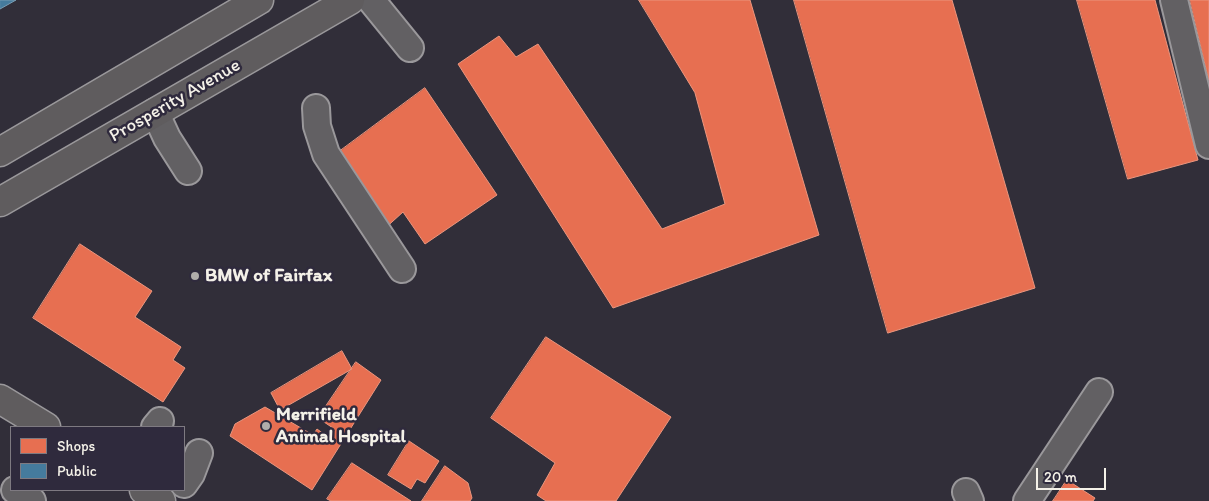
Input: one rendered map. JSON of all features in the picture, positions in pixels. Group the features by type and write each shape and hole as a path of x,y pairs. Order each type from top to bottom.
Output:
{"main road":[{"path":"0,152 259,0"},
{"name":"Prosperity Avenue","path":"0,202 350,0"},
{"path":"0,384 39,423"},
{"path":"0,399 39,423"}],"street":[{"path":"371,0 410,48"},
{"path":"1174,0 1209,145"},
{"path":"316,108 317,126 326,154 402,269"},
{"path":"155,112 167,138 188,171"},
{"path":"1027,501 1099,392"},
{"path":"185,483 191,474 199,452"},
{"path":"17,491 32,501"}],"building: Shops":[{"path":"639,0 750,0 819,235 613,308 458,64 499,36 516,57 538,44 662,229 725,204 695,93"},
{"path":"794,0 952,0 1035,288 888,333"},
{"path":"1077,0 1155,0 1198,160 1128,179"},
{"path":"1190,0 1209,0 1209,81"},
{"path":"425,88 497,195 425,244 403,212 382,231 332,157"},
{"path":"80,244 152,291 135,317 181,347 173,360 185,368 163,402 33,318"},
{"path":"546,337 671,417 616,501 546,501 537,495 555,463 491,418"},
{"path":"342,351 352,369 280,410 271,393"},
{"name":"Merrifield Animal Hospital","path":"356,362 381,380 312,490 230,436 235,424 265,407 313,435 317,429 328,437 333,428 318,418"},
{"path":"409,441 439,461 425,483 417,479 411,489 388,475"},
{"path":"352,463 411,501 331,501 327,499"},
{"path":"445,466 468,483 472,498 470,501 422,501"},
{"path":"1067,480 1095,498 1093,501 1053,501"}],"building: Public":[{"path":"0,0 16,0 0,9"}],"place":[{"name":"BMW of Fairfax","path":"195,276"},
{"name":"Merrifield Animal Hospital","path":"266,426"}]}
